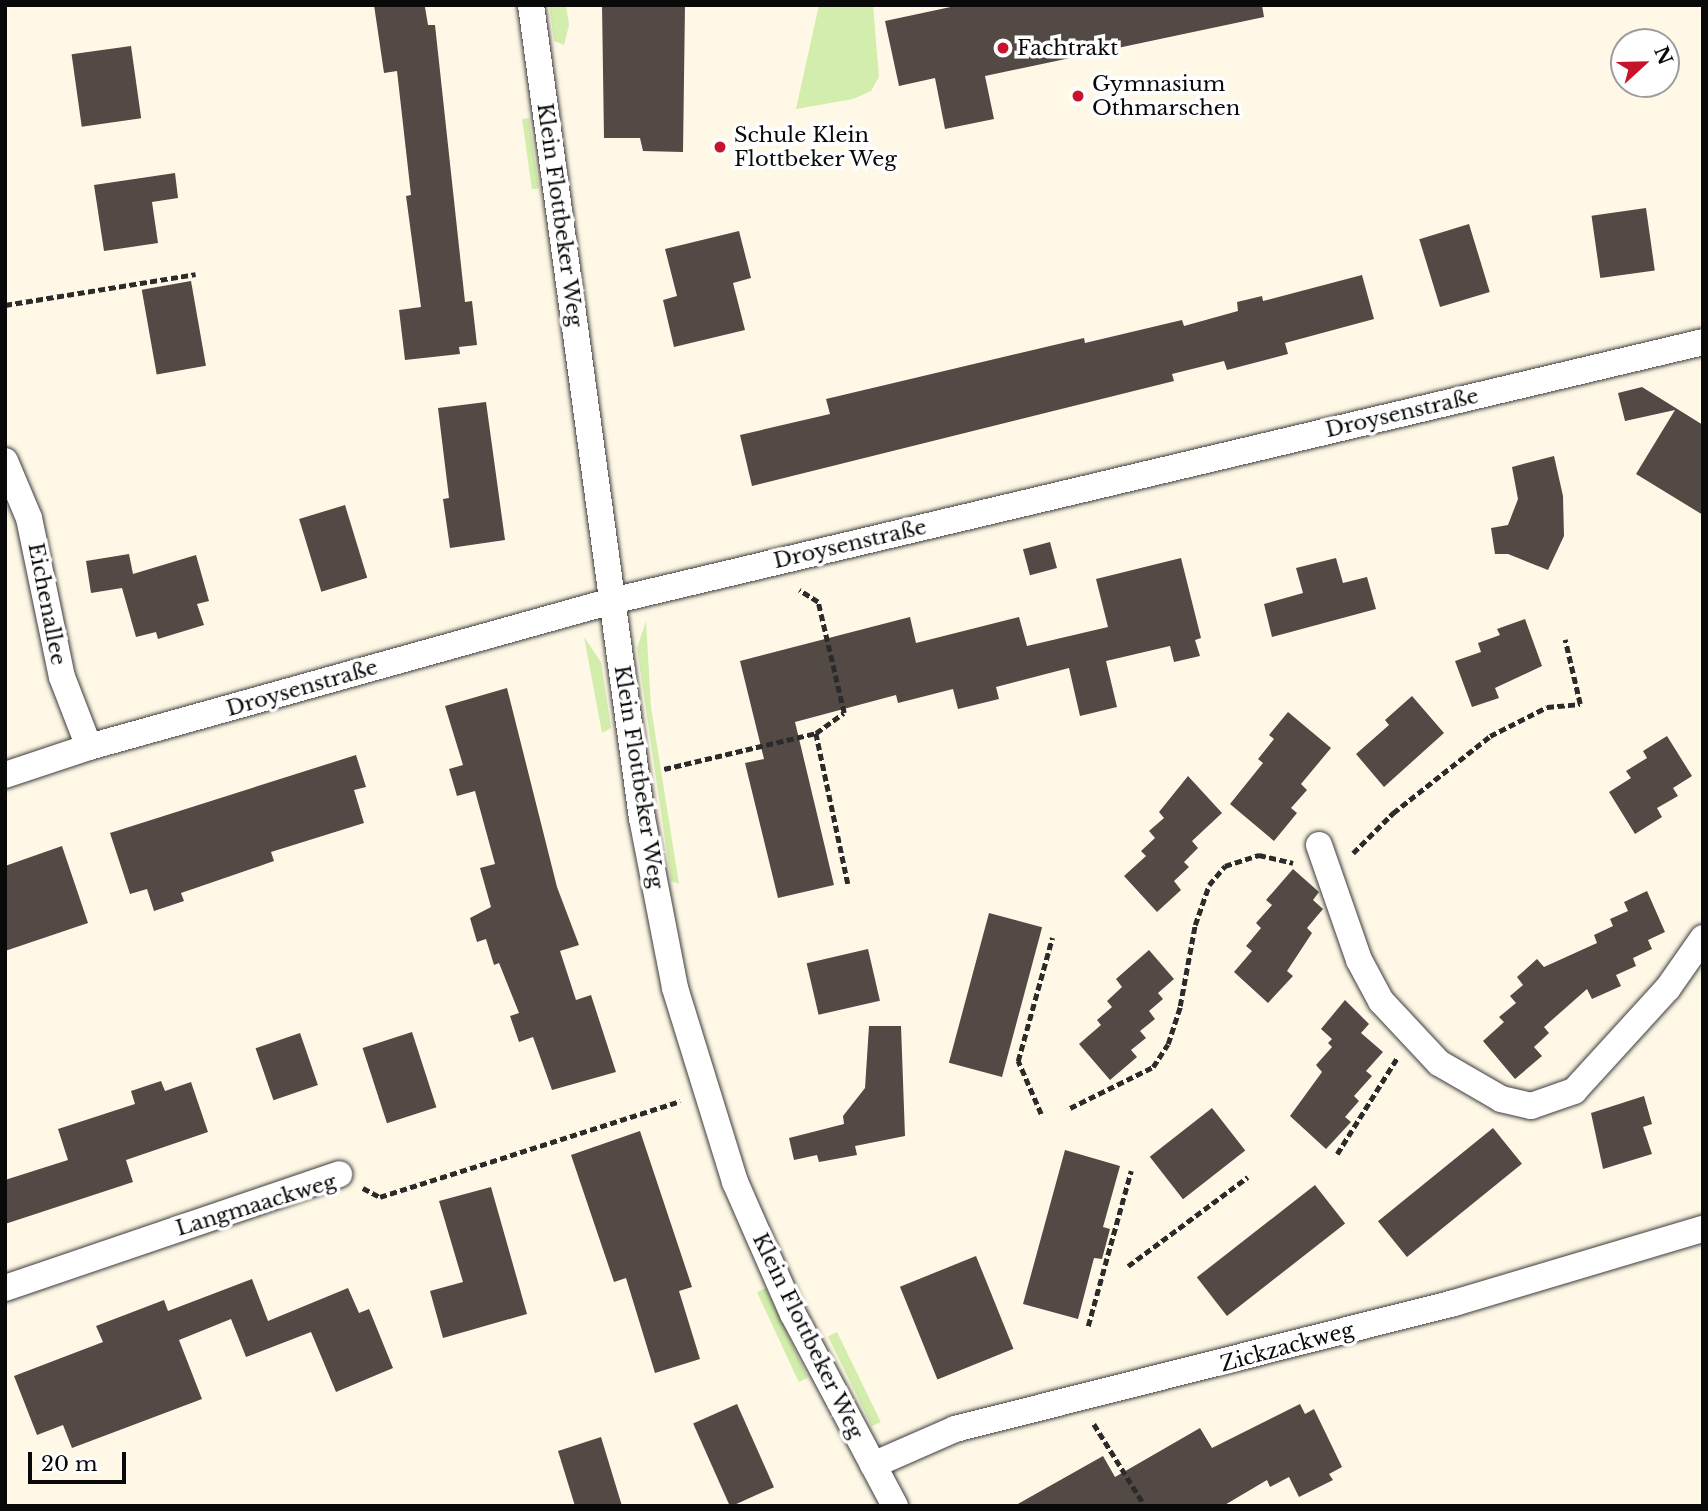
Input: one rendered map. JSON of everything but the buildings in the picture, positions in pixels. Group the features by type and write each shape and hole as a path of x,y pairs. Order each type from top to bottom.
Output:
{"street":[{"name":"Klein Flottbeker Weg","path":"531,5 642,818 675,988 705,1094 735,1182 793,1314 895,1506"},
{"name":"Droysenstraße","path":"5,775 89,747 612,601 1703,342"},
{"name":"Eichenallee","path":"5,461 29,518 62,677 89,747"},
{"path":"1319,845 1359,960 1381,1001 1439,1063 1501,1099 1531,1106 1554,1101 1574,1091 1622,1042 1703,938"},
{"name":"Langmaackweg","path":"5,1288 339,1174"},
{"name":"Zickzackweg","path":"873,1465 955,1429 1454,1303 1703,1229"}],"path":[{"path":"5,304 196,274"},
{"path":"664,769 816,733 844,713 818,602 799,590"},
{"path":"816,733 848,884"},
{"path":"1041,1114 1018,1061 1052,938"},
{"path":"1337,1154 1411,1036"},
{"name":"Langmaackweg","path":"339,1174 380,1197 705,1094"},
{"path":"1088,1326 1130,1171"},
{"path":"1128,1266 1248,1177"},
{"path":"1079,1399 1145,1506"}],"green space":[{"path":"549,5 566,5 569,25 564,45 554,41"},
{"path":"819,5 873,5 879,77 871,91 853,99 796,109"},
{"path":"529,118 539,188 532,189 522,119"},
{"path":"646,621 651,707 679,884 671,881 637,648"},
{"path":"584,637 601,662 611,728 602,733"},
{"path":"766,1288 808,1378 799,1382 757,1292"},
{"path":"837,1332 881,1422 872,1426 828,1336"}],"place":[{"name":"Fachtrakt","path":"1003,48"},
{"name":"Gymnasium Othmarschen","path":"1078,96"},
{"name":"Schule Klein Flottbeker Weg","path":"720,147"}]}
